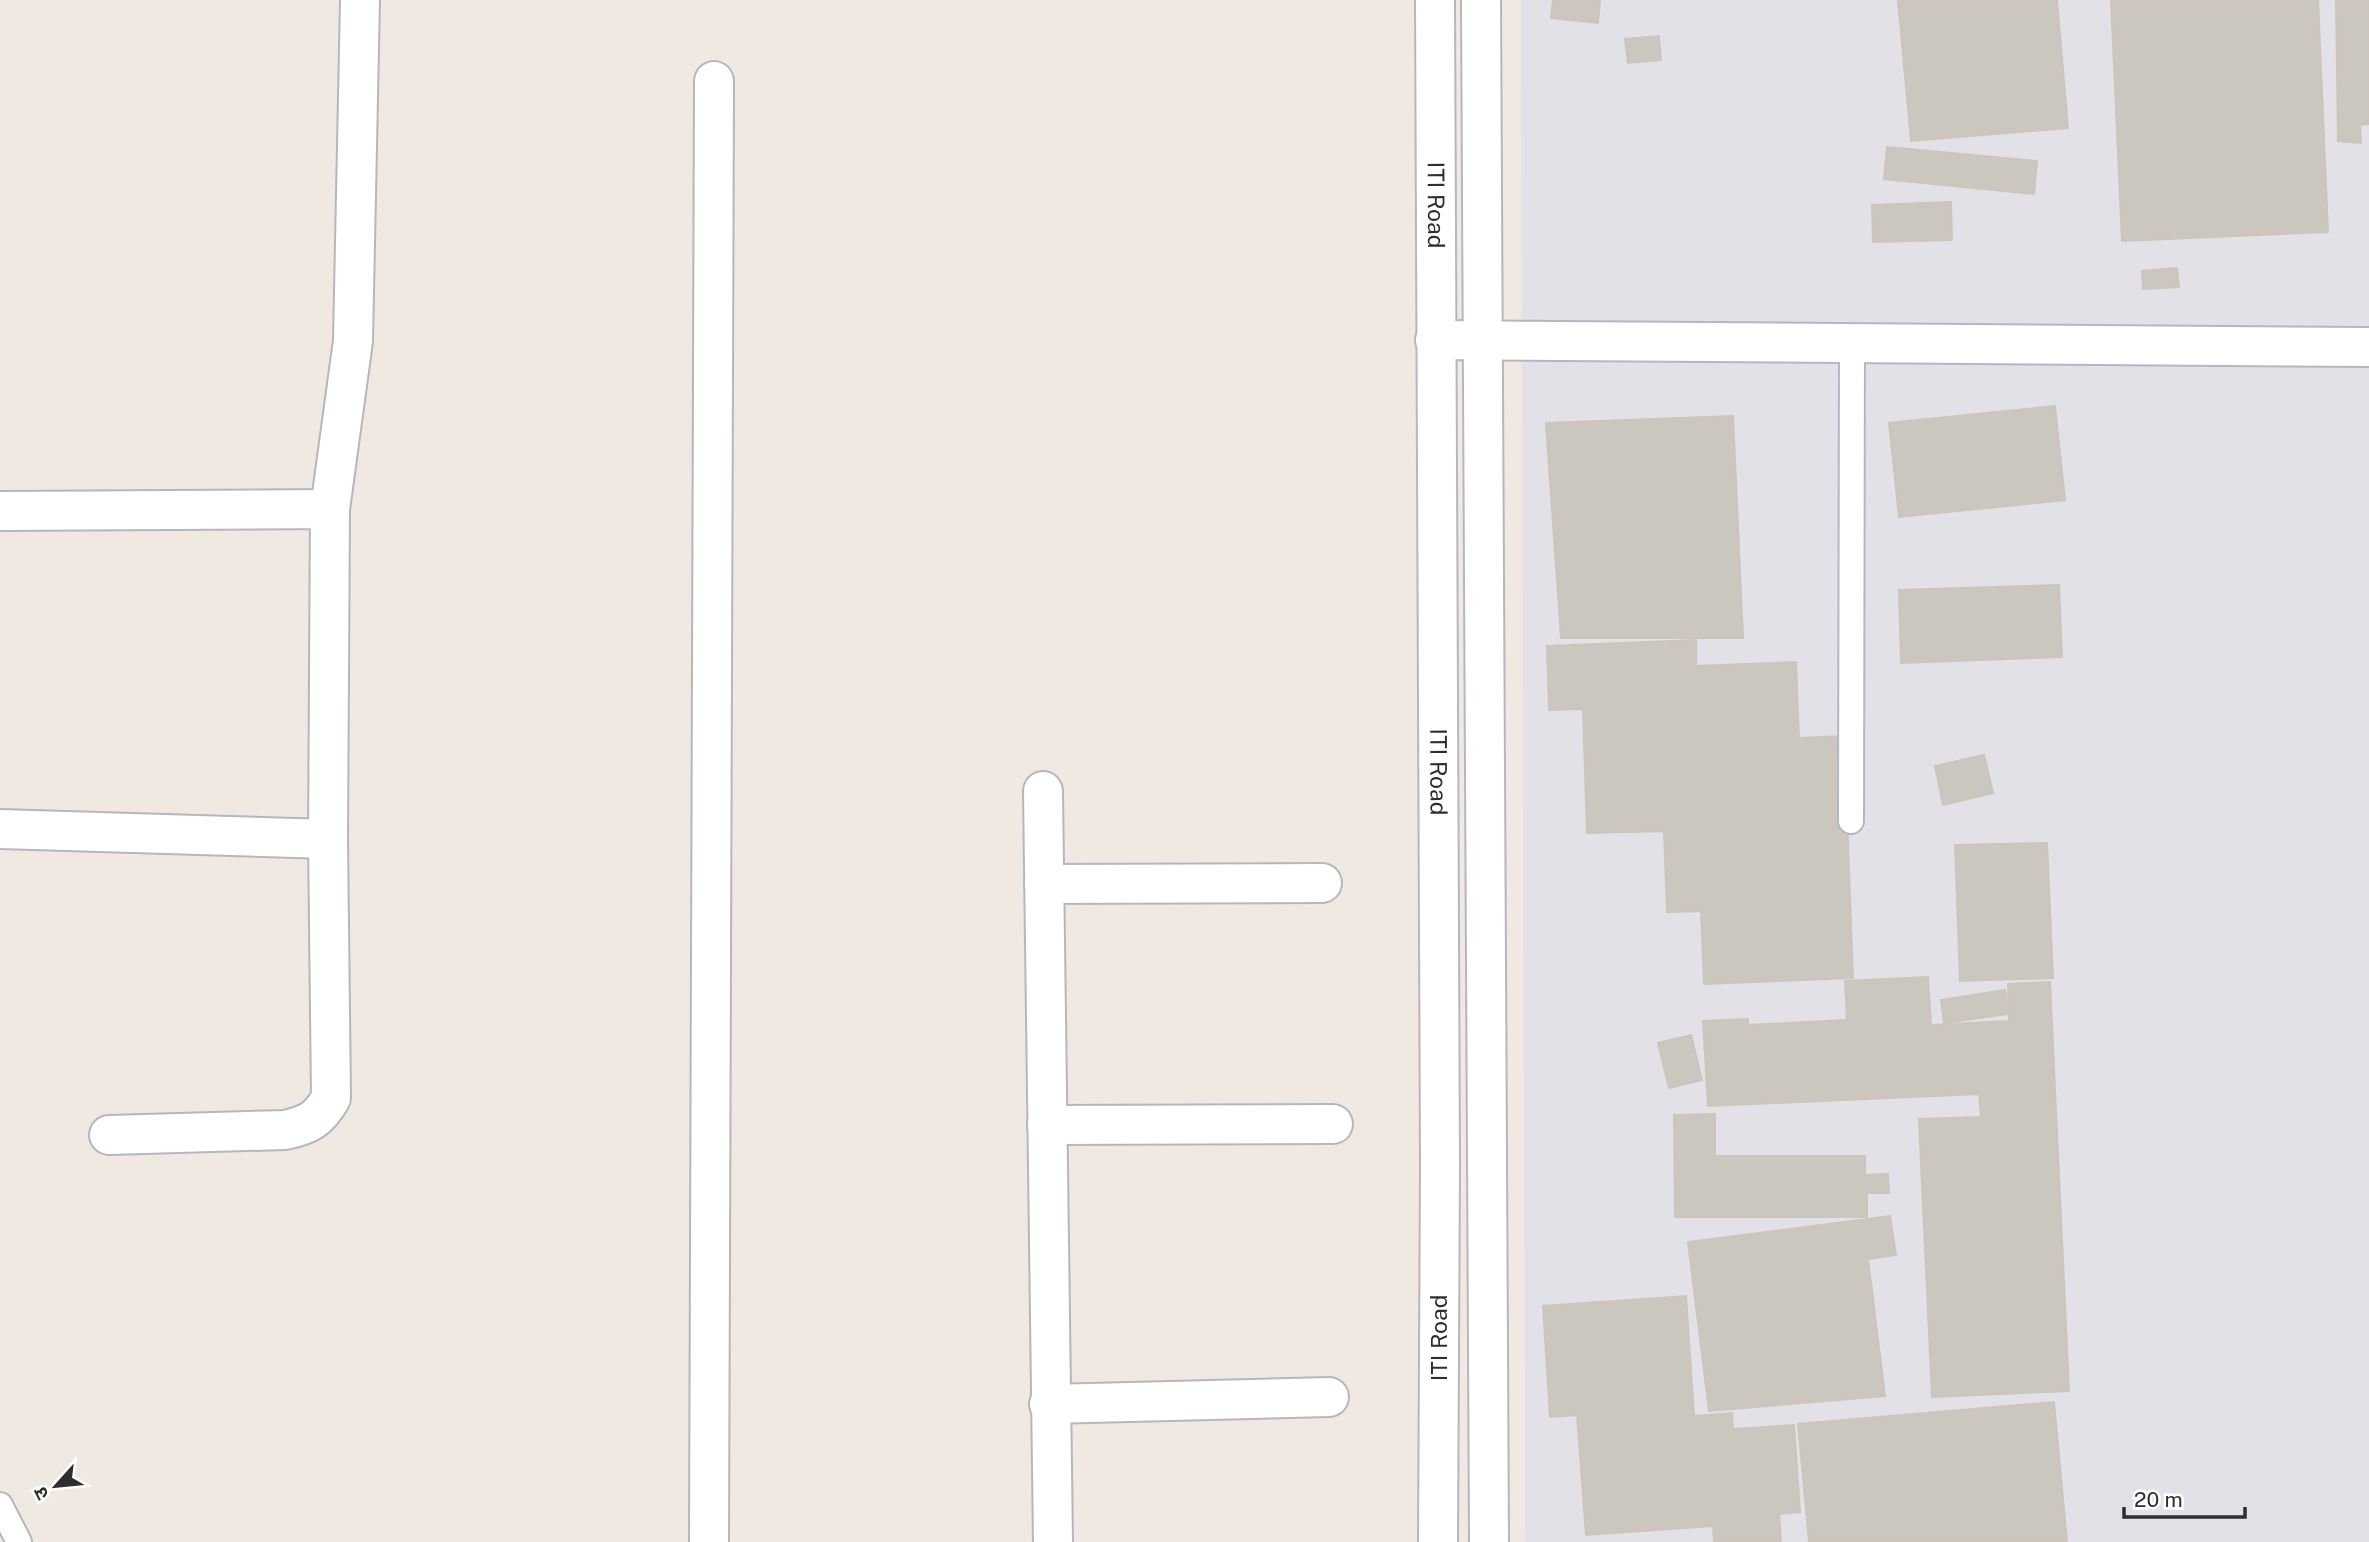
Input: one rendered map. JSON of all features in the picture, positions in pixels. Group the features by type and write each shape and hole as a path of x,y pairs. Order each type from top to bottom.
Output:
{"street":[{"path":"109,1135 285,1130 307,1125 321,1116 331,1098 328,839 330,509 353,341 360,0"},
{"name":"ITI Road","path":"1435,0 1440,1166 1438,1542"},
{"path":"1481,0 1489,1542"},
{"path":"709,1542 714,81"},
{"path":"1436,340 2369,348"},
{"path":"0,510 330,509"},
{"path":"1043,791 1049,1404 1053,1542"},
{"path":"0,829 328,839"},
{"path":"1044,884 1322,883"},
{"path":"1047,1125 1334,1124"},
{"path":"1049,1404 1329,1397"}],"lane":[{"path":"1851,821 1852,343"},
{"path":"0,1505 19,1542"}],"shaded area":[{"path":"1521,0 2369,0 2369,1542 1525,1542"}],"building":[{"path":"1553,0 1600,0 1598,23 1551,18"},
{"path":"1898,0 2057,0 2068,128 1911,141"},
{"path":"2111,0 2318,0 2328,232 2122,241"},
{"path":"2336,0 2369,0 2369,124 2360,125 2361,143 2338,141"},
{"path":"1659,36 1661,60 1628,63 1625,39"},
{"path":"1887,147 2037,161 2034,194 1884,179"},
{"path":"1951,202 1952,240 1873,242 1872,205"},
{"path":"2177,268 2179,287 2143,289 2142,271"},
{"path":"2055,406 2065,500 1899,517 1889,423"},
{"path":"1733,416 1743,638 1561,638 1546,423"},
{"path":"2059,585 2062,657 1901,663 1899,590"},
{"path":"1696,640 1696,666 1796,662 1799,738 1844,736 1853,978 1704,984 1701,911 1667,912 1664,831 1587,833 1583,709 1549,710 1547,646"},
{"path":"1984,755 1993,793 1943,805 1935,766"},
{"path":"2047,843 2053,978 1960,981 1955,845"},
{"path":"1928,977 1931,1025 2009,1021 2008,984 2050,982 2069,1391 1932,1397 1919,1119 1981,1117 1979,1094 1708,1106 1703,1021 1748,1019 1748,1025 1847,1020 1845,981"},
{"path":"2005,990 2008,1014 1944,1023 1941,1000"},
{"path":"1691,1035 1702,1080 1669,1088 1658,1043"},
{"path":"1715,1114 1715,1156 1865,1156 1865,1175 1888,1174 1889,1193 1867,1193 1867,1217 1675,1217 1674,1115"},
{"path":"1890,1216 1896,1255 1868,1259 1885,1396 1709,1411 1688,1242"},
{"path":"1686,1296 1694,1416 1732,1413 1733,1429 1794,1425 1800,1512 1779,1514 1781,1542 1714,1542 1713,1526 1586,1535 1577,1415 1550,1417 1543,1306"},
{"path":"2054,1402 2067,1542 1809,1542 1798,1424"}]}
